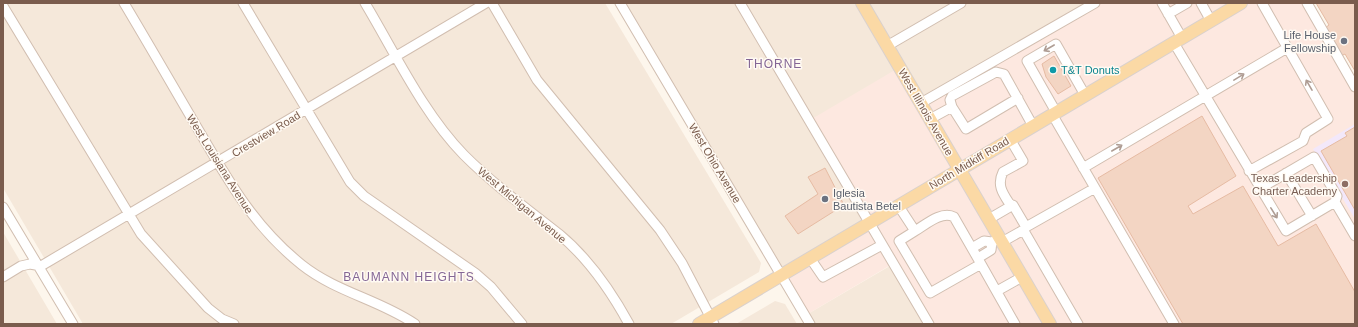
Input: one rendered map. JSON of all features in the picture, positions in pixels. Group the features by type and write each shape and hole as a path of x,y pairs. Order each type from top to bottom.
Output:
{"main road":[{"name":"West Illinois Avenue","path":"862,3 989,220 998,241 1022,277 1050,324"},
{"name":"North Midkiff Road","path":"698,324 712,321 781,275 1211,21 1233,5"}],"street":[{"name":"West Louisiana Avenue","path":"124,3 218,162 255,220 289,255 303,266 333,284 385,307 415,324"},
{"path":"243,3 350,182 364,196 475,273 491,287 522,324"},
{"name":"West Michigan Avenue","path":"365,3 430,113 463,154 496,186 545,222 580,255 605,286 629,324"},
{"name":"Crestview Road","path":"3,277 21,266 30,264 41,266 486,3"},
{"path":"492,3 538,80 660,230 682,263 712,321"},
{"name":"West Ohio Avenue","path":"620,3 810,324"},
{"path":"740,3 929,324"},
{"path":"887,46 946,7 961,3"},
{"path":"921,103 1095,3"},
{"path":"1162,3 1205,97 1259,189 1286,231 1335,202 1337,196 1314,157 1259,189"},
{"path":"1168,14 1187,3"},
{"path":"1200,3 1211,21"},
{"path":"1249,171 1302,141 1306,133 1328,119 1262,3"},
{"path":"1306,3 1355,86"},
{"path":"3,6 141,234 208,308 222,319 234,324"},
{"path":"1085,95 1056,44 1027,61 1094,188 1174,324"},
{"path":"1083,168 1287,48"},
{"path":"1018,98 966,129 952,107 950,100 952,96 996,72 1004,74 1018,98 1033,126"},
{"path":"930,119 952,107"},
{"path":"1010,139 1023,161 1003,172 1000,188 1011,206 1013,205 1078,324"},
{"path":"1286,173 1312,216"},
{"path":"1015,324 980,261 954,217 951,215 940,217 899,241 930,293 980,261 998,241 1025,228 1094,188"},
{"path":"1335,202 1355,236"},
{"path":"898,205 915,231"},
{"path":"989,220 1011,206"},
{"path":"3,207 72,324"},
{"path":"972,248 984,240 998,241"},
{"path":"810,258 823,278 882,245"},
{"path":"997,291 1022,277"}],"shaded area":[{"path":"3,3 605,3 761,263 759,272 671,324 83,324 3,188"},
{"path":"620,3 1094,3 869,221 780,272"},
{"path":"1094,3 1308,3 1355,84 1355,324 930,324 894,263 806,315 780,272 869,221 810,120 900,67 921,104"},
{"name":"Texas Leadership Charter Academy","path":"1355,124 1355,219 1313,149"},
{"path":"3,232 57,324 3,324"},
{"path":"895,263 931,324 811,324 806,315"},
{"path":"775,301 785,304 797,324 736,324"}],"building":[{"name":"Life House Fellowship","path":"1316,3 1355,3 1355,71 1345,54 1341,56 1325,28 1329,25"},
{"name":"T&T Donuts","path":"1054,56 1071,86 1058,94 1046,77 1042,64"},
{"path":"1202,116 1236,176 1188,206 1193,214 1243,186 1278,246 1316,224 1355,292 1355,324 1183,324 1098,178"},
{"name":"Texas Leadership Charter Academy","path":"1355,127 1355,210 1321,151 1347,136 1345,133"},
{"name":"Iglesia Bautista Betel","path":"825,168 844,205 798,234 785,216 818,194 808,177"}],"place":[{"name":"Life House Fellowship","path":"1344,41"},
{"name":"T&T Donuts","path":"1053,70"},
{"name":"Texas Leadership Charter Academy","path":"1345,184"},
{"name":"Iglesia Bautista Betel","path":"825,199"}],"district":[{"name":"THORNE","path":"774,64"},
{"name":"BAUMANN HEIGHTS","path":"409,277"}]}
